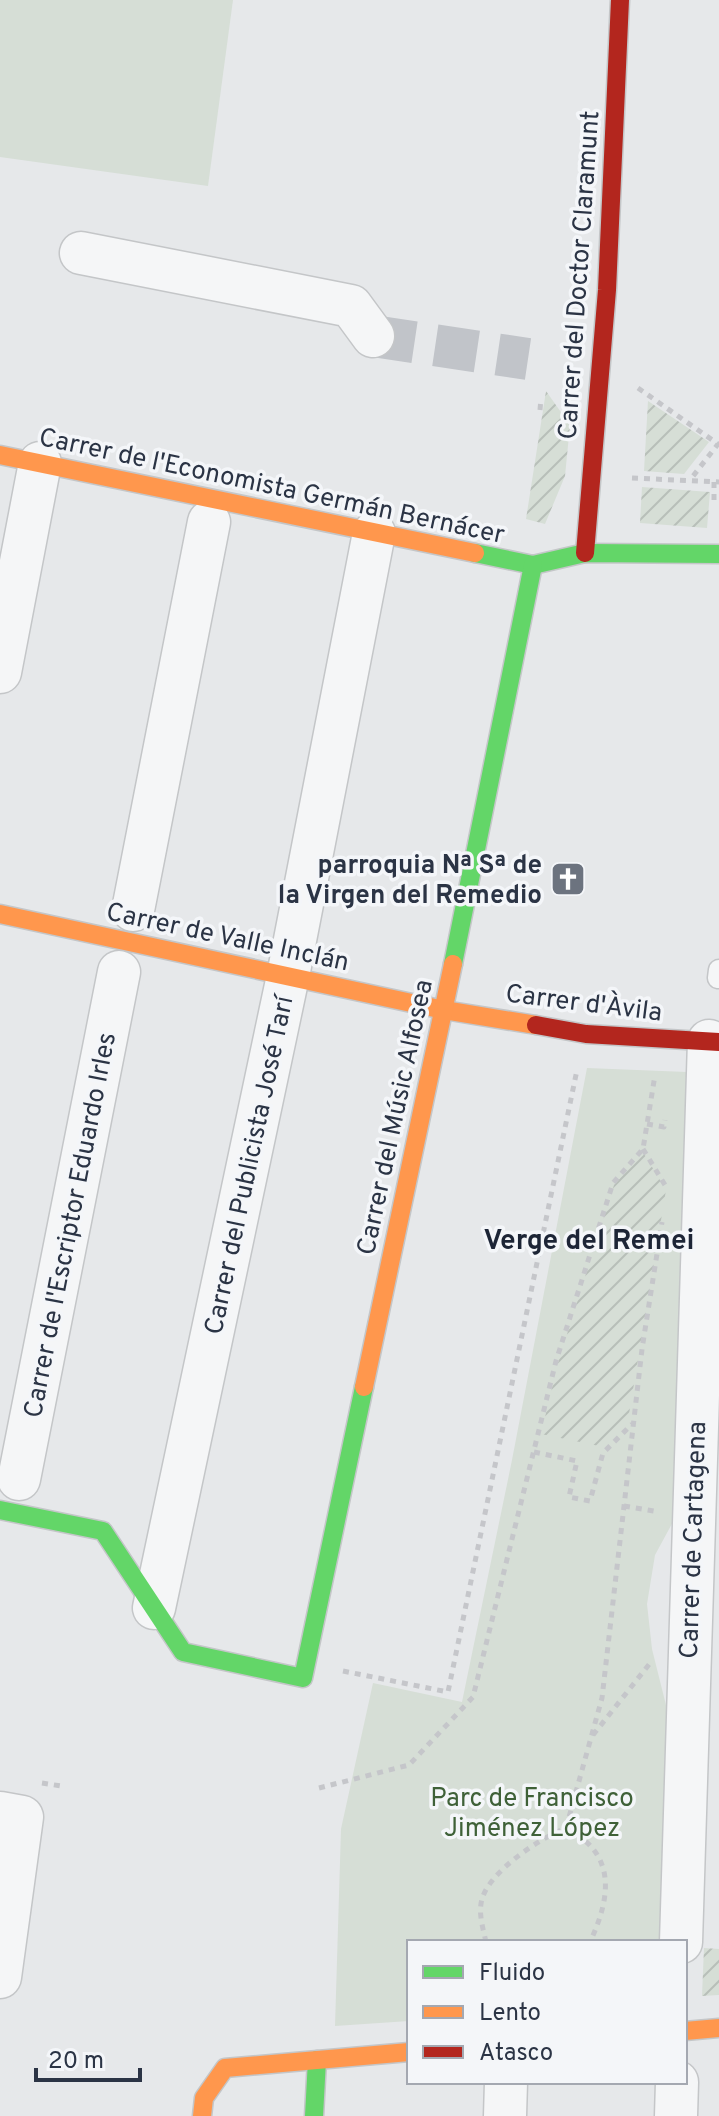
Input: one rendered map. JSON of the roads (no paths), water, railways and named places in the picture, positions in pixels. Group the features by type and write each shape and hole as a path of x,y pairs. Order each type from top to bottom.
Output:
{"street":[{"name":"Carrer del Doctor Claramunt","path":"585,553 607,290 620,0"},
{"path":"81,253 351,306 373,336"},
{"name":"Carrer de l'Economista Germán Bernácer","path":"0,455 533,565"},
{"path":"0,672 40,463"},
{"path":"133,910 209,522"},
{"name":"Carrer del Publicista José Tarí","path":"154,1608 288,976 374,533"},
{"path":"533,565 585,553 719,554"},
{"name":"Carrer del Músic Alfosea","path":"154,1608 183,1652 303,1678 444,1010 533,565"},
{"name":"Carrer de Valle Inclán","path":"0,914 444,1010"},
{"name":"Carrer de l'Escriptor Eduardo Irles","path":"10,1495 119,972"},
{"name":"Carrer d'Àvila","path":"444,1010 586,1034 714,1041"},
{"name":"Carrer de Cartagena","path":"681,1940 707,1420 714,1041"},
{"path":"10,1495 103,1531 154,1608"},
{"path":"0,1813 22,1817 5,1899 0,1977"},
{"path":"687,2031 719,2028"},
{"path":"202,2116 204,2098 225,2068 407,2052"},
{"path":"314,2116 317,2060"},
{"path":"505,2116 506,2084"},
{"path":"676,2116 677,2084"}],"lane":[{"path":"718,978 719,970"}],"tunnel":[{"path":"373,336 528,359"}],"place":[{"name":"parroquia Nª Sª de la Virgen del Remedio","path":"568,879"}],"district":[{"name":"Verge del Remei","path":"589,1239"}],"park label":[{"name":"Parc de Francisco Jiménez López","path":"532,1812"}]}
